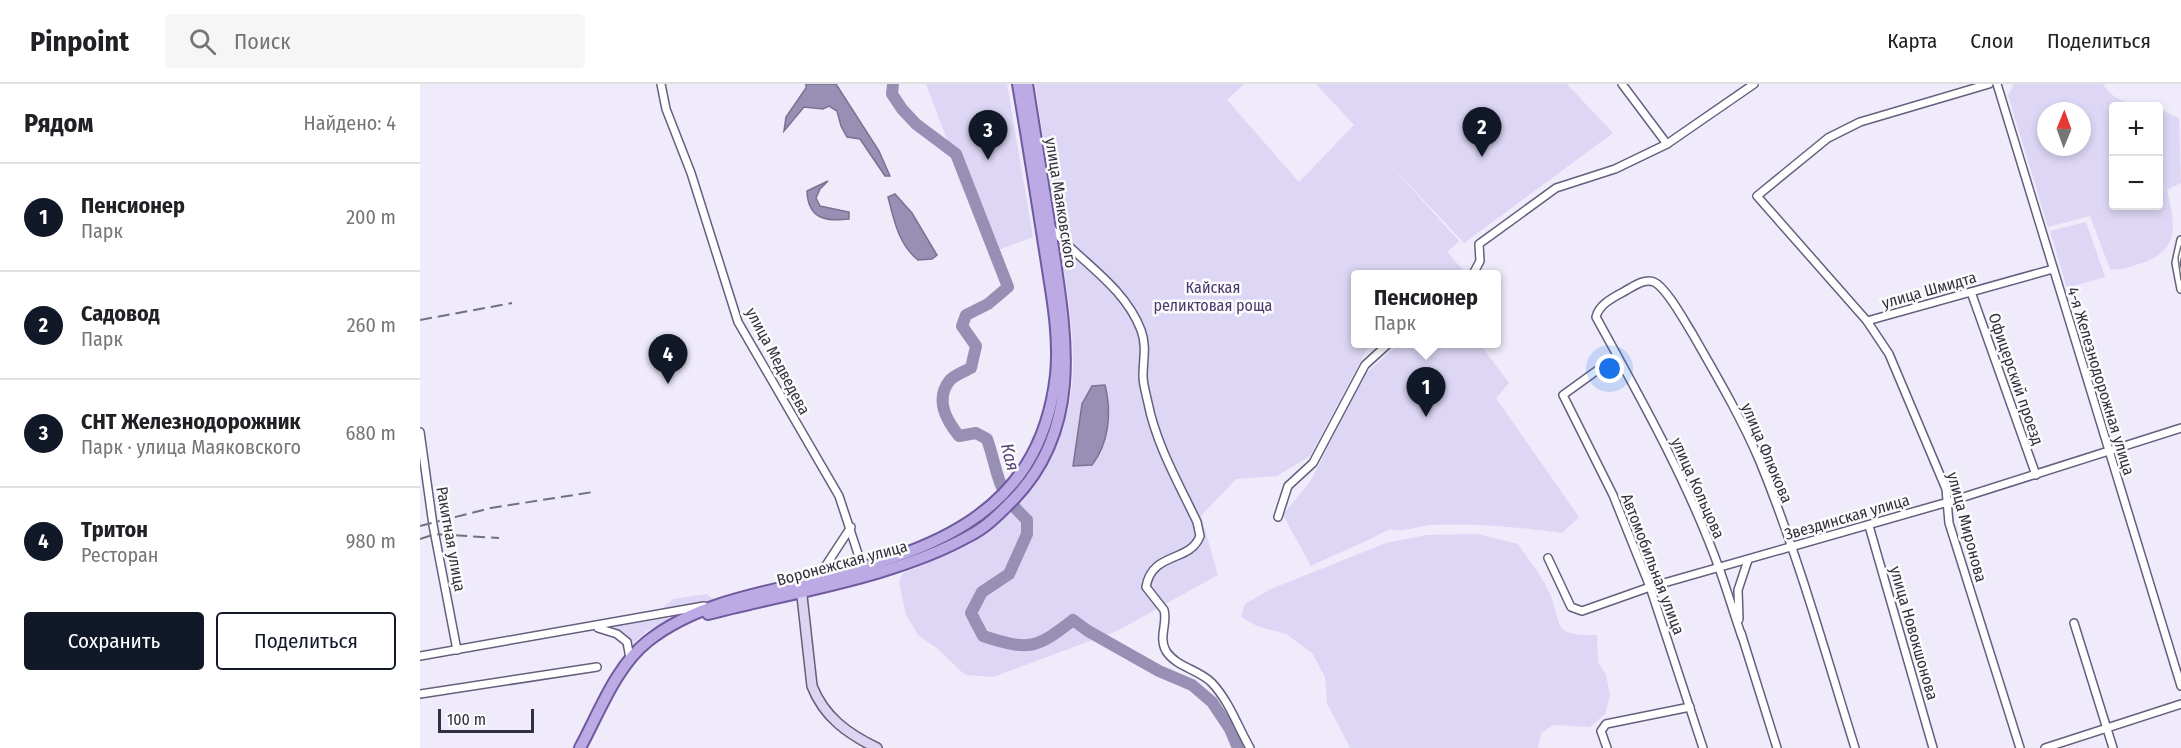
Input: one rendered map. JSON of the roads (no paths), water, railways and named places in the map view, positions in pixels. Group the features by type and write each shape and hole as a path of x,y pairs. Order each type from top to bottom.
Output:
{"main road":[{"name":"улица Маяковского","path":"1018,84 1056,329 1056,375 1047,421 1022,483"},
{"name":"улица Маяковского","path":"1022,483 1050,445 1061,407 1066,370 1064,326 1027,84"},
{"name":"Воронежская улица","path":"685,620 940,550 985,527 994,511 1022,483"},
{"name":"Воронежская улица","path":"685,620 720,603 801,587 817,579 864,570"},
{"path":"580,748 630,658 648,640 685,620"}],"street":[{"name":"улица Медведева","path":"661,84 666,109 691,173 738,322 839,496 864,570"},
{"path":"1622,84 1667,144"},
{"path":"1475,270 1480,261 1479,244 1556,188 1615,169 1667,144 1754,84"},
{"name":"улица Шмидта","path":"1989,84 1860,122 1828,138 1758,196 1867,321 2053,269"},
{"name":"4-я Железнодорожная улица","path":"1997,84 2181,686"},
{"path":"1049,226 1067,246 1109,283 1128,306 1142,331 1145,352 1143,377 1153,424 1197,522 1200,536 1198,543 1154,567 1148,575 1146,587 1166,615 1162,632 1166,651 1178,662 1212,682 1250,748"},
{"path":"2181,240 2177,249 2176,271 2181,290"},
{"name":"улица Кольцова","path":"1659,285 1652,280 1642,282 1614,297 1598,310 1596,317 1686,490 1719,568 1777,748"},
{"name":"улица Флюкова","path":"1659,285 1686,322 1723,387 1759,460 1792,547 1855,748"},
{"name":"Офицерский проезд","path":"1971,292 2036,475"},
{"name":"улица Миронова","path":"1867,321 1889,354 1946,489 1949,523 2020,748"},
{"path":"1278,517 1288,486 1313,463 1365,365 1384,348"},
{"name":"Автомобильная улица","path":"1617,356 1563,395 1613,495 1650,587 1703,748"},
{"name":"Звездинская улица","path":"1548,558 1571,607 1582,611 1650,587 1869,526 2181,428"},
{"name":"Ракитная улица","path":"420,432 433,525 458,650"},
{"path":"817,579 851,526"},
{"name":"улица Новокшонова","path":"1869,526 1933,748"},
{"name":"улица Кольцова","path":"1742,637 1738,590 1748,560"},
{"path":"801,587 812,686 816,696 836,722 851,735 877,748"},
{"path":"420,656 596,627 720,603"},
{"path":"665,614 685,620"},
{"path":"2074,623 2113,748"},
{"path":"596,627 617,634 627,642 630,658"},
{"path":"420,694 597,667"},
{"path":"2045,748 2181,704"},
{"path":"1607,748 1601,731 1606,724 1690,707"}],"waterway":[{"name":"Кая","path":"893,84 892,94 902,109 916,124 956,154 1008,287 988,304 966,315 962,326 976,346 971,368 950,380 943,395 944,410 959,436 976,433 987,439 1004,491 1027,520 1027,534 1009,574 982,592 971,613 983,636 1022,645 1040,642 1073,620 1088,631 1159,671 1192,685 1212,702 1230,729 1238,748"}],"tram line":[{"path":"2181,246 2178,258 2181,280"}],"railway":[{"path":"420,320 512,303"},
{"path":"420,526 491,508 593,492"},
{"path":"420,539 435,534 499,538"}],"place":[{"name":"Садовод","path":"1482,157"},
{"name":"СНТ Железнодорожник","path":"988,160"},
{"name":"Тритон","path":"668,384"},
{"name":"Пенсионер","path":"1426,417"}],"park label":[{"name":"Кайская реликтовая роща","path":"1213,296"}]}
